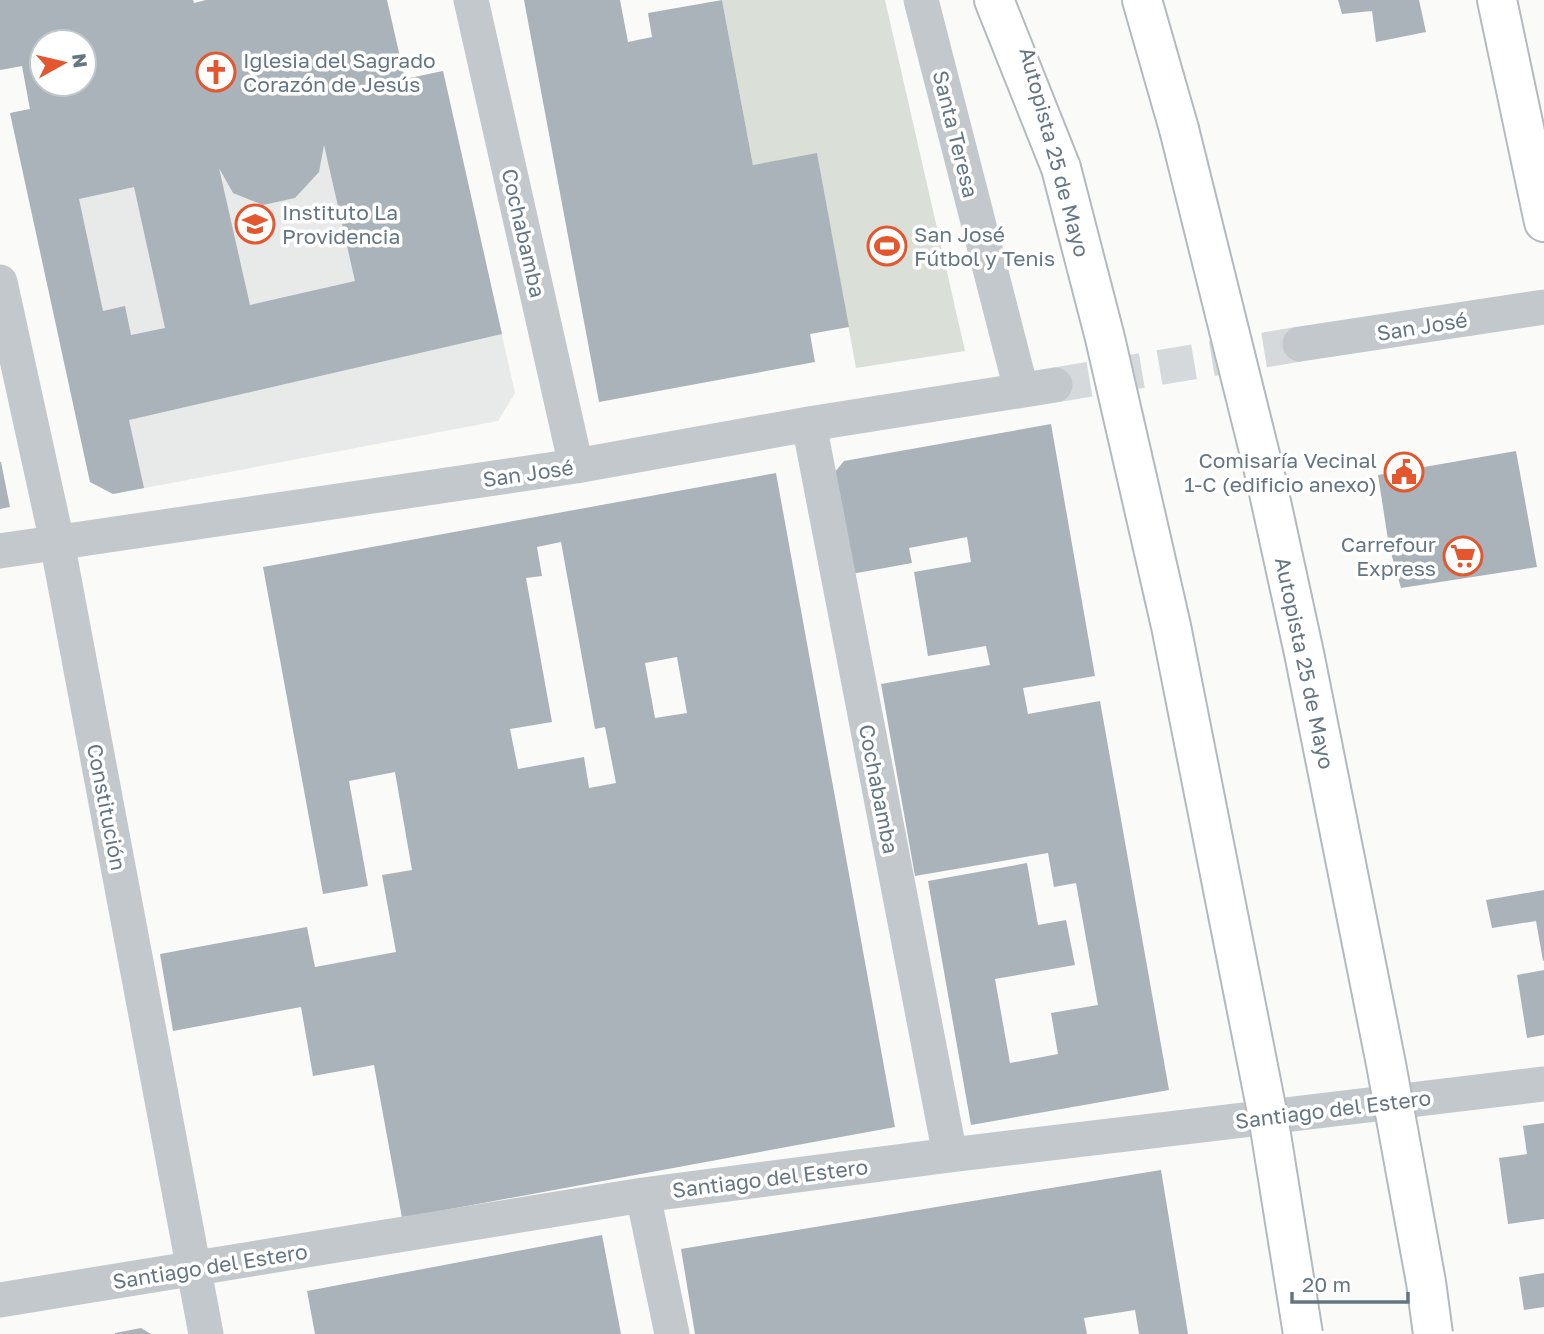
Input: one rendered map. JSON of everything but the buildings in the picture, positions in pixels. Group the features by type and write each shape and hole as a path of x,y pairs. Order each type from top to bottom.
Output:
{"main road":[{"path":"994,0 1061,168"},
{"name":"Autopista 25 de Mayo","path":"1014,0 1105,338 1171,626 1269,1122 1303,1334"},
{"name":"Autopista 25 de Mayo","path":"1142,0 1179,128 1266,479 1304,653 1386,1064 1433,1334"},
{"path":"1156,0 1179,128"},
{"path":"1497,0 1544,222"}],"street":[{"name":"Cochabamba","path":"471,0 576,466"},
{"name":"Santa Teresa","path":"922,0 1038,387"},
{"name":"Constitución","path":"0,282 57,542 206,1334"},
{"name":"San José","path":"1300,344 1544,307"},
{"name":"San José","path":"0,551 576,466 809,424 1038,387"},
{"name":"Cochabamba","path":"809,424 950,1155"},
{"name":"Santiago del Estero","path":"0,1300 643,1195 950,1155 1544,1084"},
{"path":"643,1195 672,1334"}],"shaded area":[{"name":"Instituto La Providencia","path":"0,0 193,0 194,3 141,15 397,46 405,79 443,71 515,393 498,421 113,494 90,482 10,113 30,109 28,98 98,98 98,28 28,28 28,97 23,66 0,70"},
{"name":"San José Fútbol y Tenis","path":"722,0 885,0 965,351 856,368 817,154 753,165"}],"tunnel":[{"path":"1055,385 1300,344"}],"place":[{"name":"Iglesia del Sagrado Corazón de Jesús","path":"216,72"},
{"name":"Instituto La Providencia","path":"255,224"},
{"name":"San José Fútbol y Tenis","path":"887,246"},
{"name":"Comisaría Vecinal 1-C (edificio anexo)","path":"1404,472"},
{"name":"Carrefour Express","path":"1463,556"}]}
